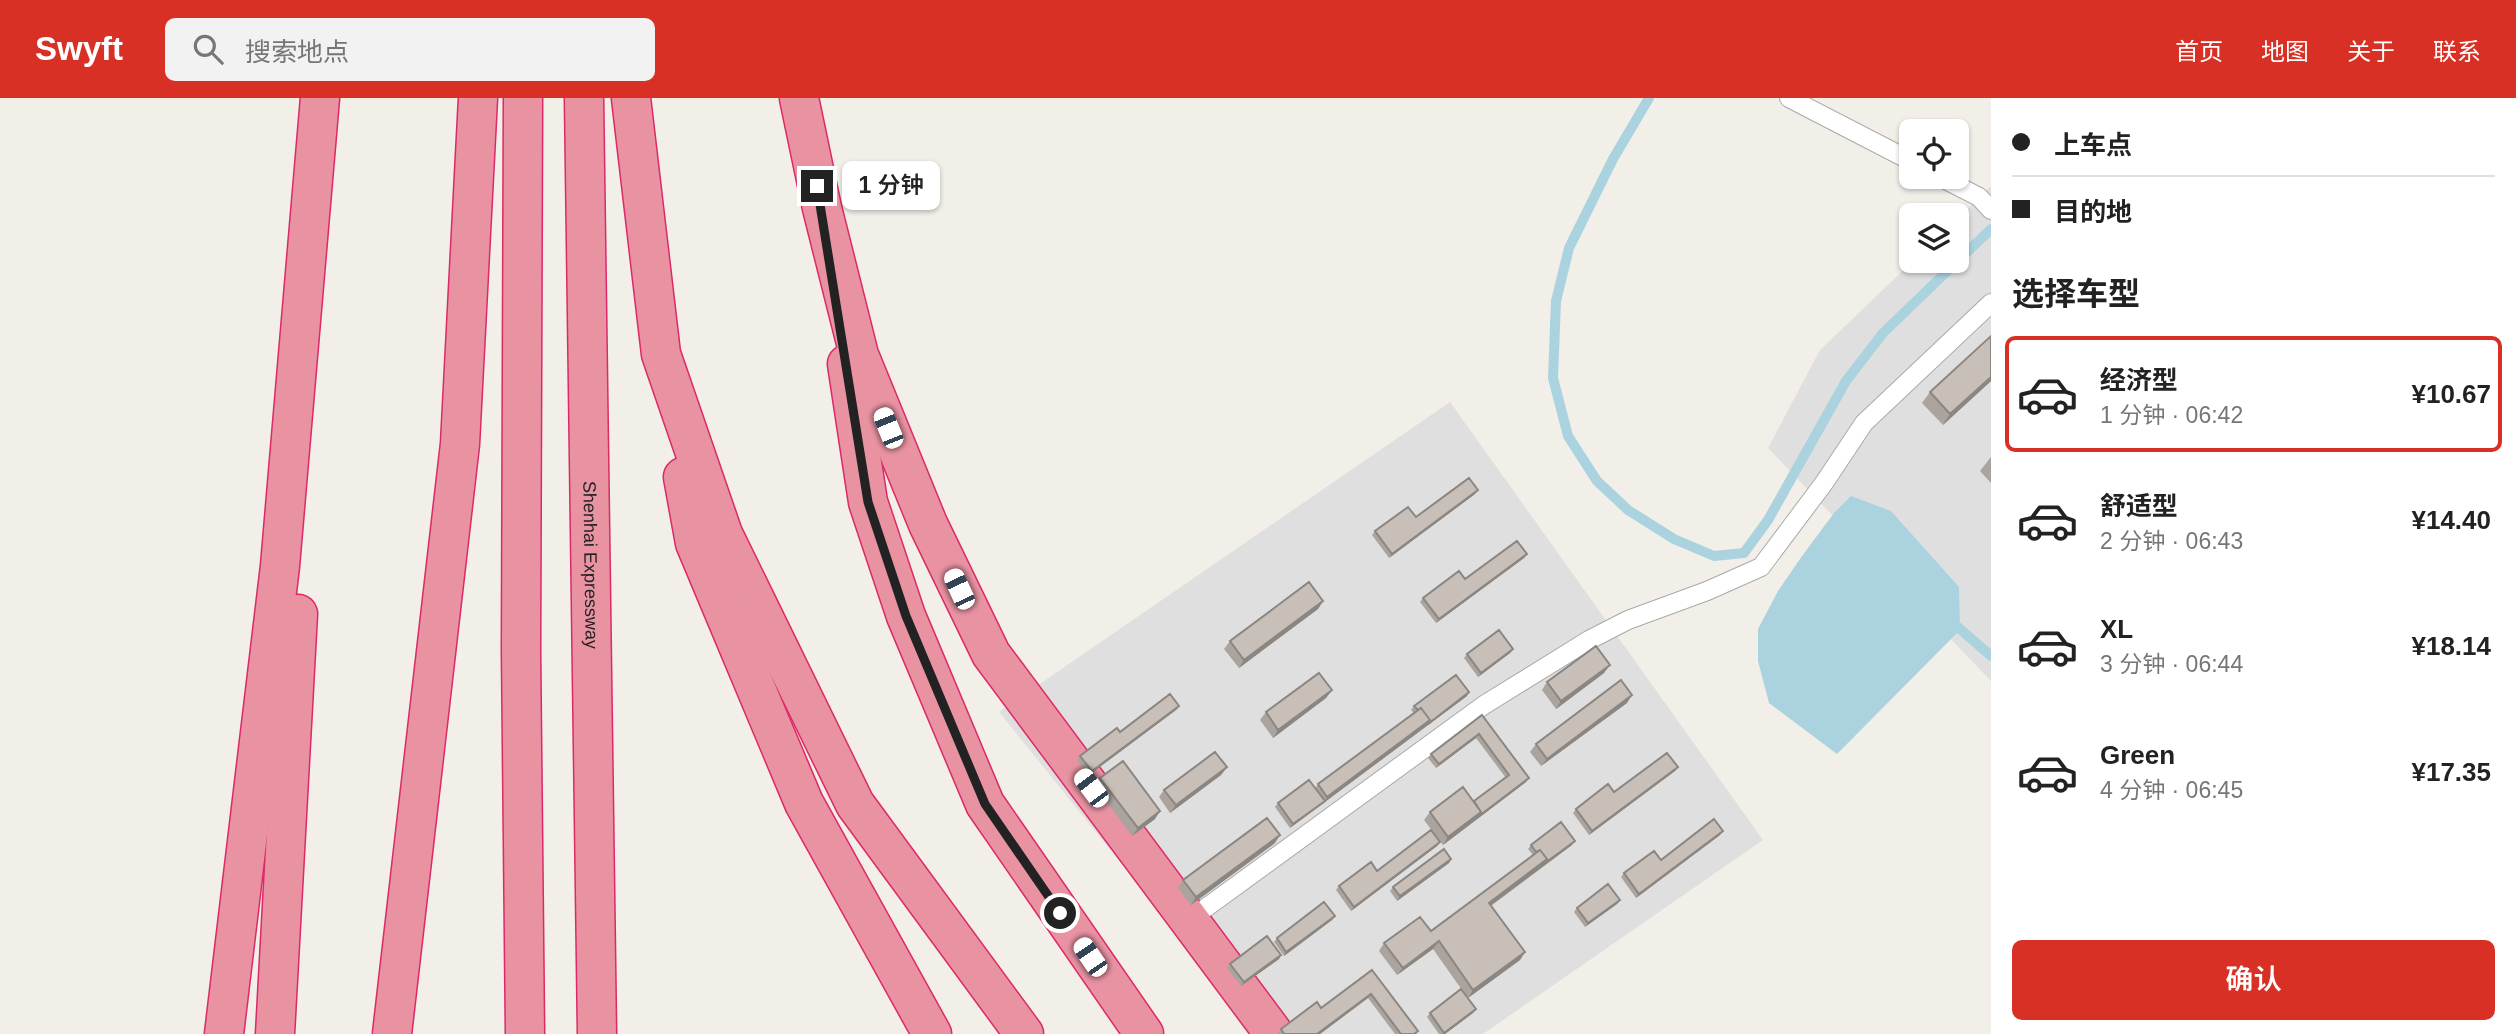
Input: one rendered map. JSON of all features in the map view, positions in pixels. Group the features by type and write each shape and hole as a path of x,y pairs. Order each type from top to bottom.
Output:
{"highway":[{"path":"224,1034 280,566 323,98"},
{"path":"275,1034 323,98"},
{"path":"392,1034 460,444 478,98"},
{"path":"523,98 521,650 525,1034"},
{"name":"Shenhai Expressway","path":"584,98 597,1034"},
{"path":"631,98 661,354 695,543 804,803 932,1034"},
{"path":"799,98 822,208 859,355 928,524 990,654 1274,1034"},
{"path":"822,208 868,502 906,616 985,804 1144,1034"},
{"path":"661,354 723,534 855,804 1024,1034"},
{"path":"400,1034 402,954"}],"lane":[{"path":"1789,98 1899,156"},
{"path":"1963,189 1979,197 1991,210"},
{"path":"1196,915 1484,705 1588,640 1628,620 1707,592 1761,567 1824,483 1864,423 1991,303"}],"shaded area":[{"path":"1991,186 1991,681 1768,448 1820,350 1900,273 1969,273 1969,207"},
{"path":"1450,402 1763,840 1483,1034 1259,1034 999,712"}],"water":[{"path":"1851,496 1891,511 1959,587 1960,630 1837,754 1769,703 1758,661 1758,629 1778,591 1802,556 1834,513"}],"building":[{"path":"1991,336 1991,377 1950,414 1930,392"},
{"path":"1469,478 1478,490 1392,554 1375,531 1408,507 1416,517"},
{"path":"1517,541 1527,554 1439,619 1423,598 1459,571 1465,579"},
{"path":"1309,582 1323,601 1244,660 1230,641"},
{"path":"1499,630 1513,649 1481,673 1467,654"},
{"path":"1596,646 1610,665 1561,701 1547,682"},
{"path":"1319,673 1332,690 1278,730 1266,712"},
{"path":"1456,675 1469,692 1428,724 1430,720 1421,708 1418,710 1414,706"},
{"path":"1621,680 1632,695 1547,759 1536,744"},
{"path":"1170,694 1179,706 1092,771 1080,756 1117,728 1120,732"},
{"path":"1421,708 1430,720 1327,797 1318,784"},
{"path":"1482,715 1529,778 1479,816 1481,812 1474,801 1509,775 1479,734 1439,764 1431,754"},
{"path":"1215,752 1227,767 1176,805 1164,790"},
{"path":"1667,753 1678,767 1592,831 1576,809 1608,784 1614,792"},
{"path":"1123,761 1160,811 1138,828 1100,778"},
{"path":"1309,780 1325,801 1293,824 1278,803"},
{"path":"1463,787 1481,812 1448,837 1430,812"},
{"path":"1267,818 1280,835 1196,897 1183,880"},
{"path":"1714,819 1723,831 1639,894 1624,873 1654,851 1661,860"},
{"path":"1561,822 1575,841 1545,863 1547,859 1540,850 1536,852 1531,845"},
{"path":"1431,830 1440,842 1354,907 1339,886 1371,862 1377,871"},
{"path":"1444,849 1451,859 1400,896 1393,887"},
{"path":"1540,850 1547,859 1489,903 1525,952 1473,990 1439,941 1403,968 1384,943 1420,917 1431,931"},
{"path":"1608,884 1620,900 1588,923 1577,908"},
{"path":"1324,902 1335,916 1286,952 1277,938"},
{"path":"1267,936 1281,955 1244,982 1230,964"},
{"path":"1372,970 1418,1031 1414,1034 1401,1034 1371,994 1317,1034 1284,1034 1281,1029 1317,1002 1321,1008"},
{"path":"1461,989 1476,1009 1444,1033 1430,1013"}],"waterway":[{"path":"1649,98 1613,159 1569,248 1556,301 1553,378 1568,436 1597,481 1628,510 1674,539 1714,556 1744,553 1768,520 1846,381 1883,333 1991,229"},
{"path":"1952,622 1991,656"}],"route":[{"path":"817,186 868,502 906,616 985,804 1060,913"}]}
